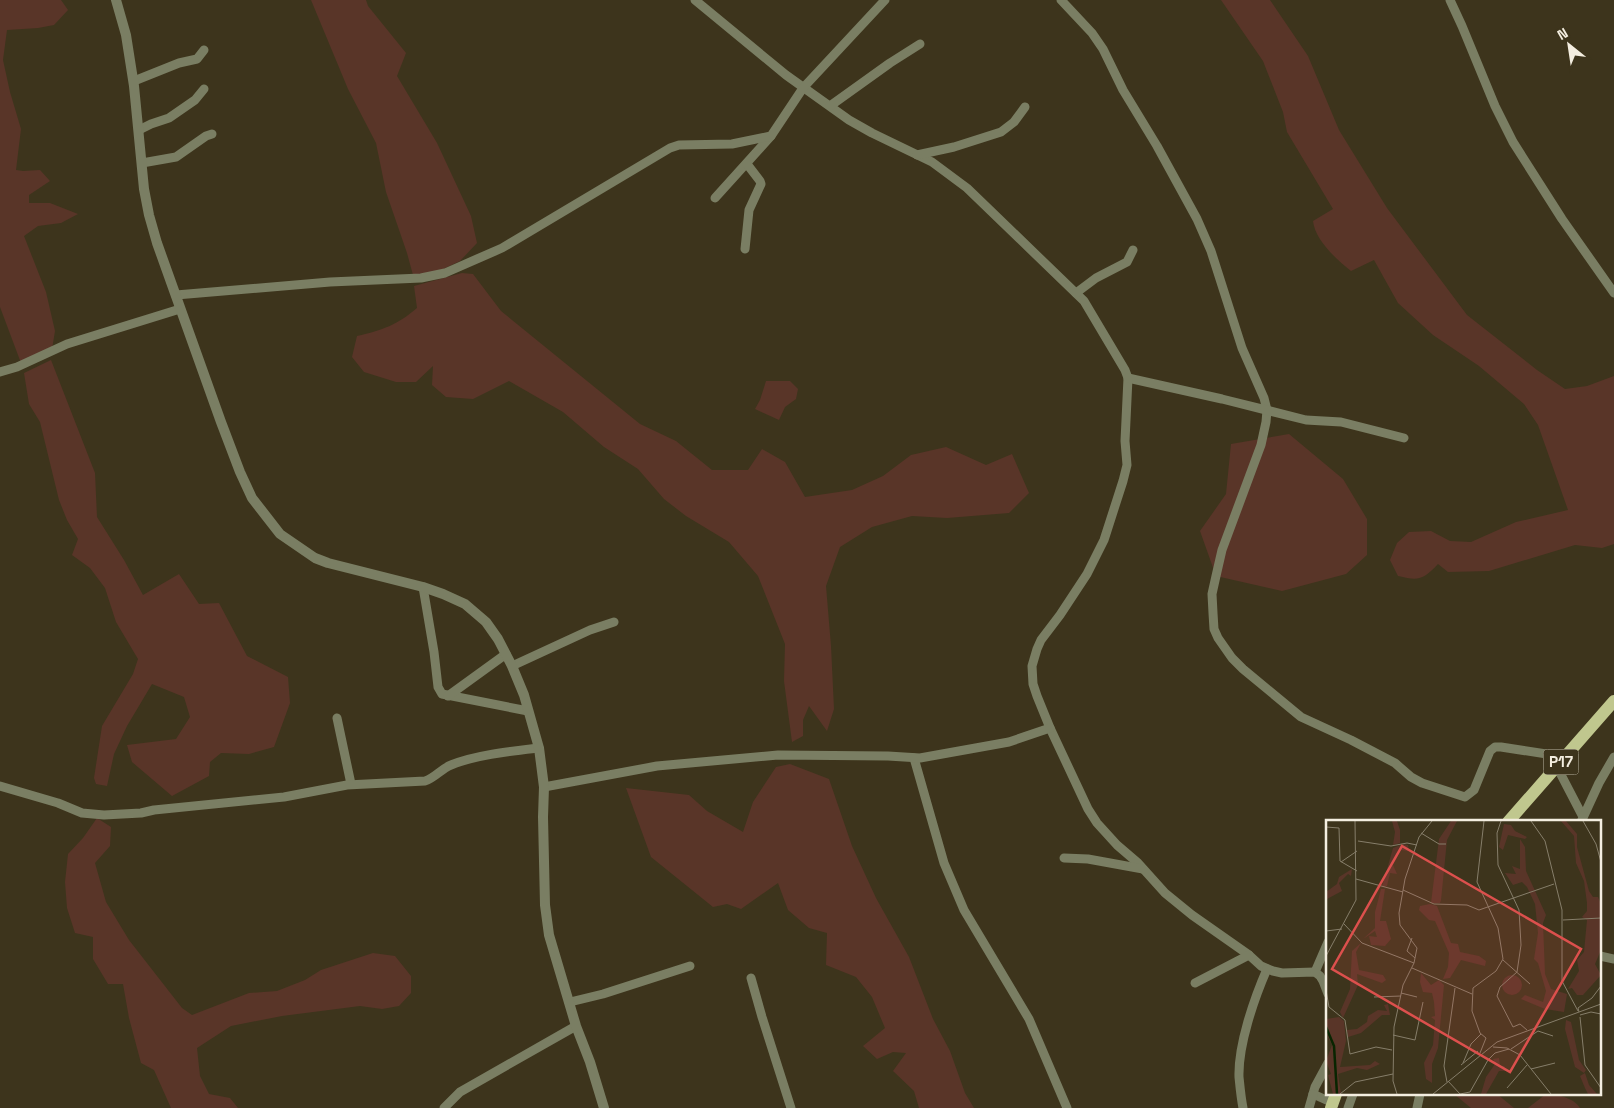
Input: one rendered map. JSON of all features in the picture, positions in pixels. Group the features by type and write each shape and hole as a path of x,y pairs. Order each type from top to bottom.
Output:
{"main road":[{"name":"P17","path":"1510,820 1614,701"}],"street":[{"path":"116,0 126,35 134,81 144,189 149,214 180,309 240,472 252,498 280,534 315,558 423,587 465,604 486,622 498,639 512,666 524,695 538,748 544,787 545,905 549,936 576,1026 590,1062 604,1108"},
{"path":"695,0 803,88 872,133 937,165 967,188 1084,301 1128,378 1125,441 1127,465 1104,540 1086,574 1060,615 1041,640 1032,666 1033,684 1077,788 1097,823 1117,845 1165,893 1192,916 1249,955 1260,966 1282,973 1315,972 1320,976 1326,989"},
{"path":"715,198 771,136 803,88 885,0"},
{"path":"1061,0 1092,33 1102,49 1123,90 1157,146 1197,219 1211,251 1242,348 1264,398 1267,410 1261,445 1222,550 1212,594 1214,629 1224,648 1232,658 1301,717 1388,759 1422,783 1457,796 1465,797 1474,790 1490,751 1495,747 1566,757"},
{"path":"1450,0 1495,106 1513,142 1562,220 1614,293"},
{"path":"830,106 920,44"},
{"path":"134,81 179,63 197,59 204,50"},
{"path":"139,130 169,118 195,100 204,90"},
{"path":"917,155 954,147 1001,132 1014,122 1025,107"},
{"path":"142,163 176,157 206,136 212,134"},
{"path":"176,295 330,282 421,278 445,273 502,248 670,148 693,144 732,144 771,136"},
{"path":"745,248 749,210 761,184 747,164"},
{"path":"1076,293 1096,278 1127,262 1133,250"},
{"path":"0,372 17,368 67,344 180,309"},
{"path":"1128,378 1306,420 1341,422 1404,438"},
{"path":"423,587 438,687 442,694 528,711"},
{"path":"512,666 590,630 614,622"},
{"path":"448,696 506,654"},
{"path":"337,718 351,784"},
{"path":"544,787 657,766 778,755 920,758 1009,742 1050,728"},
{"path":"0,786 58,803 82,813 104,815 141,813 154,810 284,797 351,784 425,781 432,779 440,771 452,765 508,752 538,748"},
{"path":"1582,819 1598,783 1614,757"},
{"path":"914,758 944,864 964,910 1029,1019 1067,1108"},
{"path":"1557,767 1582,819"},
{"path":"1064,858 1088,859 1143,869"},
{"path":"1315,972 1326,947"},
{"path":"1195,983 1249,955"},
{"path":"570,1002 603,994 690,966"},
{"path":"1243,1108 1239,1076 1243,1046 1256,996 1268,969"},
{"path":"752,978 762,1017 791,1108"},
{"path":"444,1108 460,1092 576,1026"},
{"path":"1309,1108 1315,1087 1326,1067"},
{"path":"1314,1094 1333,1102"},
{"path":"1348,1108 1352,1096"}],"shaded area":[{"path":"0,0 61,0 68,10 54,25 7,30 3,60 21,129 16,170 40,170 50,181 29,195 29,203 50,203 78,214 61,223 38,226 24,236 46,292 55,331 52,349 21,363 0,307"},
{"path":"311,0 366,0 368,6 406,53 397,76 437,143 471,216 477,243 460,261 439,271 413,275 386,192 376,143 348,89"},
{"path":"1221,0 1270,0 1308,56 1339,130 1387,208 1467,315 1537,370 1565,389 1587,386 1614,376 1614,544 1602,548 1575,545 1489,571 1448,572 1438,564 1420,578 1398,576 1390,560 1397,543 1409,532 1431,531 1450,541 1471,542 1516,522 1568,510 1538,425 1524,404 1479,366 1433,335 1398,303 1374,260 1351,271 1322,242 1313,221 1333,209 1287,132 1283,112 1263,61"},
{"path":"462,273 473,274 501,311 640,424 676,441 712,470 748,470 762,449 785,462 805,497 852,490 883,476 911,455 946,447 986,465 1012,454 1029,493 1009,513 947,518 912,516 872,527 840,547 826,586 834,709 827,731 809,706 803,720 803,736 792,742 784,681 785,644 758,576 729,542 686,516 664,499 638,469 604,447 563,412 509,381 473,399 446,397 432,385 433,366 416,382 396,382 364,372 352,357 357,336 389,326 403,319 417,308 414,286"},
{"path":"51,360 95,473 97,517 143,595 179,574 199,604 219,603 247,656 288,677 290,703 274,747 249,754 221,753 210,762 209,776 172,796 132,762 127,745 176,739 190,717 184,697 152,684 127,726 114,754 107,786 96,784 94,778 102,726 133,674 138,659 116,622 105,588 90,568 72,555 78,539 67,520 59,500 40,422 29,404 24,373"},
{"path":"766,381 790,381 798,389 796,399 785,407 779,420 755,409"},
{"path":"1289,434 1343,479 1367,519 1367,555 1346,574 1282,591 1216,576 1200,531 1226,494 1231,444"},
{"path":"790,764 829,779 852,846 876,898 909,957 933,1019 950,1051 965,1093 974,1108 919,1108 914,1091 893,1071 906,1053 893,1052 877,1059 863,1046 885,1028 872,997 856,977 826,965 827,933 809,928 788,910 778,883 741,909 727,904 713,907 651,857 626,788 689,795 707,811 743,832 753,802 776,767"},
{"path":"97,818 111,827 110,846 95,863 106,902 129,940 182,1008 192,1015 249,993 277,991 305,980 321,970 373,953 395,956 411,976 411,993 399,1006 382,1009 360,1006 282,1016 231,1026 197,1048 200,1076 209,1094 230,1098 238,1108 171,1108 154,1070 141,1063 129,1018 123,984 108,984 93,959 93,937 75,933 67,908 65,882 68,854 83,838"},
{"path":"1456,1096 1499,1096 1514,1108 1471,1108"},
{"path":"1543,1096 1560,1096 1574,1102 1580,1108 1528,1108"}]}
